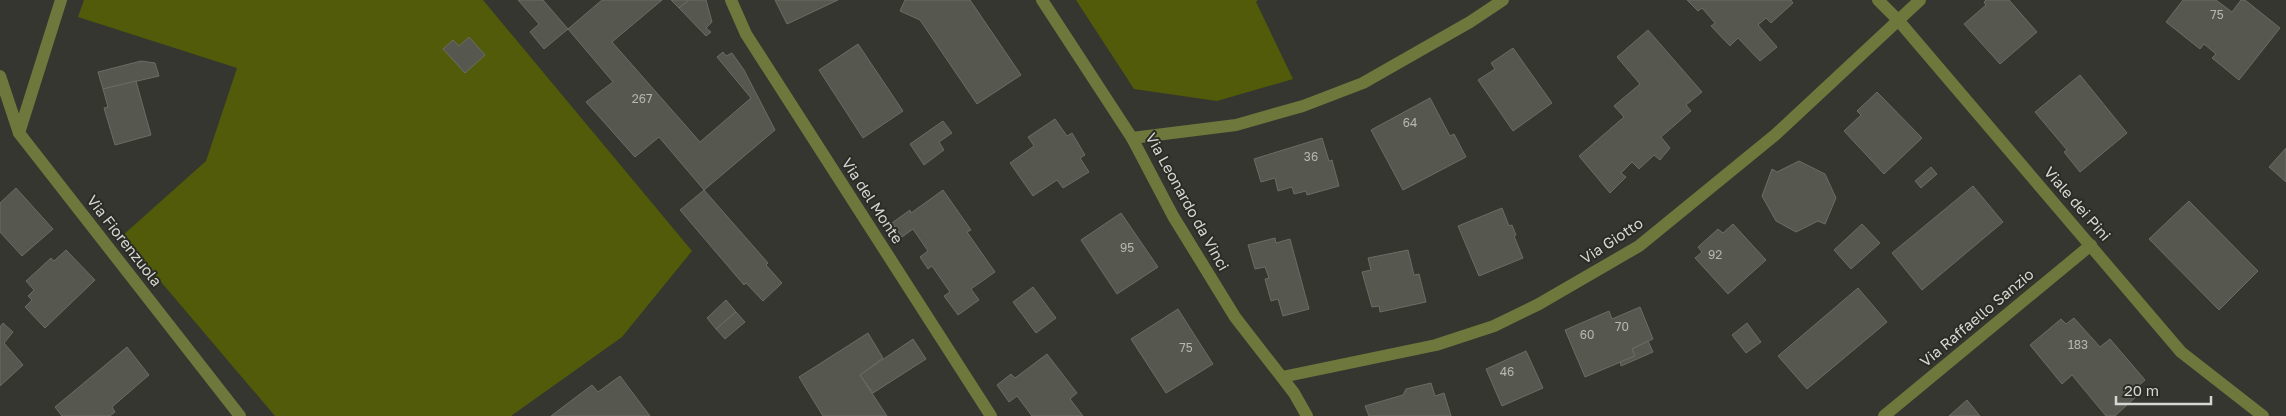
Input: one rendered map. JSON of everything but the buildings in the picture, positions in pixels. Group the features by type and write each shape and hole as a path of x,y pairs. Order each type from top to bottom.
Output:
{"street":[{"path":"20,134 61,0"},
{"name":"Via del Monte","path":"731,0 746,34 991,416"},
{"name":"Via Leonardo da Vinci","path":"1042,0 1132,138 1173,216 1235,317 1282,376 1307,416"},
{"path":"1132,138 1236,125 1303,106 1363,83 1470,22 1504,0"},
{"name":"Viale dei Pini","path":"1878,0 1898,20 2181,352 2263,416"},
{"name":"Via Giotto","path":"1282,376 1436,345 1494,326 1539,304 1639,246 1775,135 1920,0"},
{"name":"Via Fiorenzuola","path":"0,76 20,134 240,416"},
{"name":"Via Raffaello Sanzio","path":"1884,416 2091,245"}],"green space":[{"path":"84,0 483,0 692,251 622,337 511,416 275,416 122,236 206,161 237,68 78,17"},
{"path":"1076,0 1258,0 1256,2 1293,79 1217,101 1134,89"}]}
